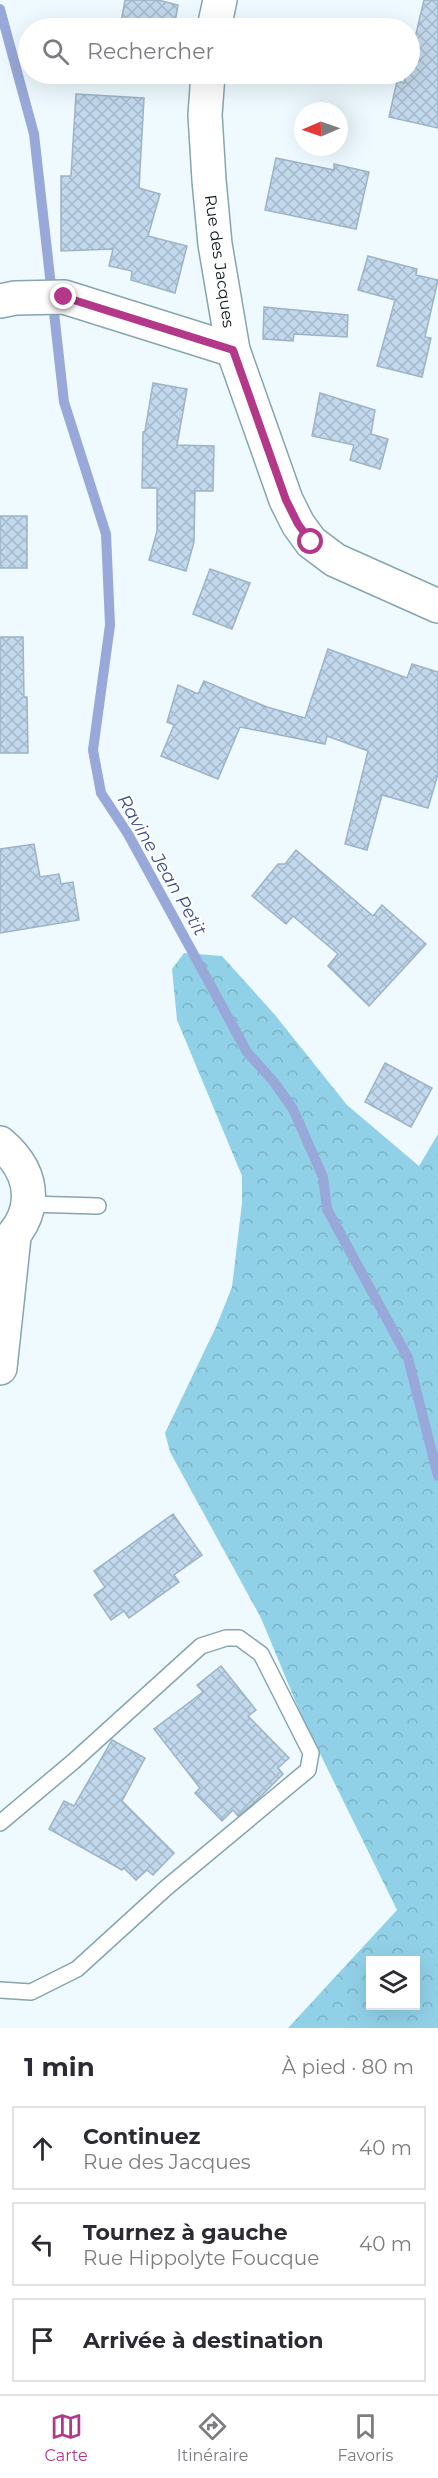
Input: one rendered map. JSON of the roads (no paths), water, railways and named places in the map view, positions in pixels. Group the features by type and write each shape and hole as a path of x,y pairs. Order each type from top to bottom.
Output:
{"street":[{"path":"216,18 220,0"},
{"name":"Rue des Jacques","path":"207,84 205,115 215,244 233,350 286,500 298,524 311,542 335,560 438,606"},
{"path":"8,300 64,297 233,350"},
{"path":"0,1143 23,1169 28,1186 28,1204 24,1222 7,1243 0,1368"}],"lane":[{"path":"28,1204 98,1206"},
{"path":"0,1823 74,1761 201,1646 226,1638 239,1638 261,1654 311,1753 308,1770 166,1888 77,1969 31,1992 0,1990"}],"waterway":[{"name":"Ravine Jean Petit","path":"0,9 18,75"},
{"name":"Ravine Jean Petit","path":"20,84 34,134 64,402 106,534 110,625 93,750 101,793 128,834 247,1052 274,1082 293,1109 323,1177 327,1209 408,1358 438,1476"}]}
